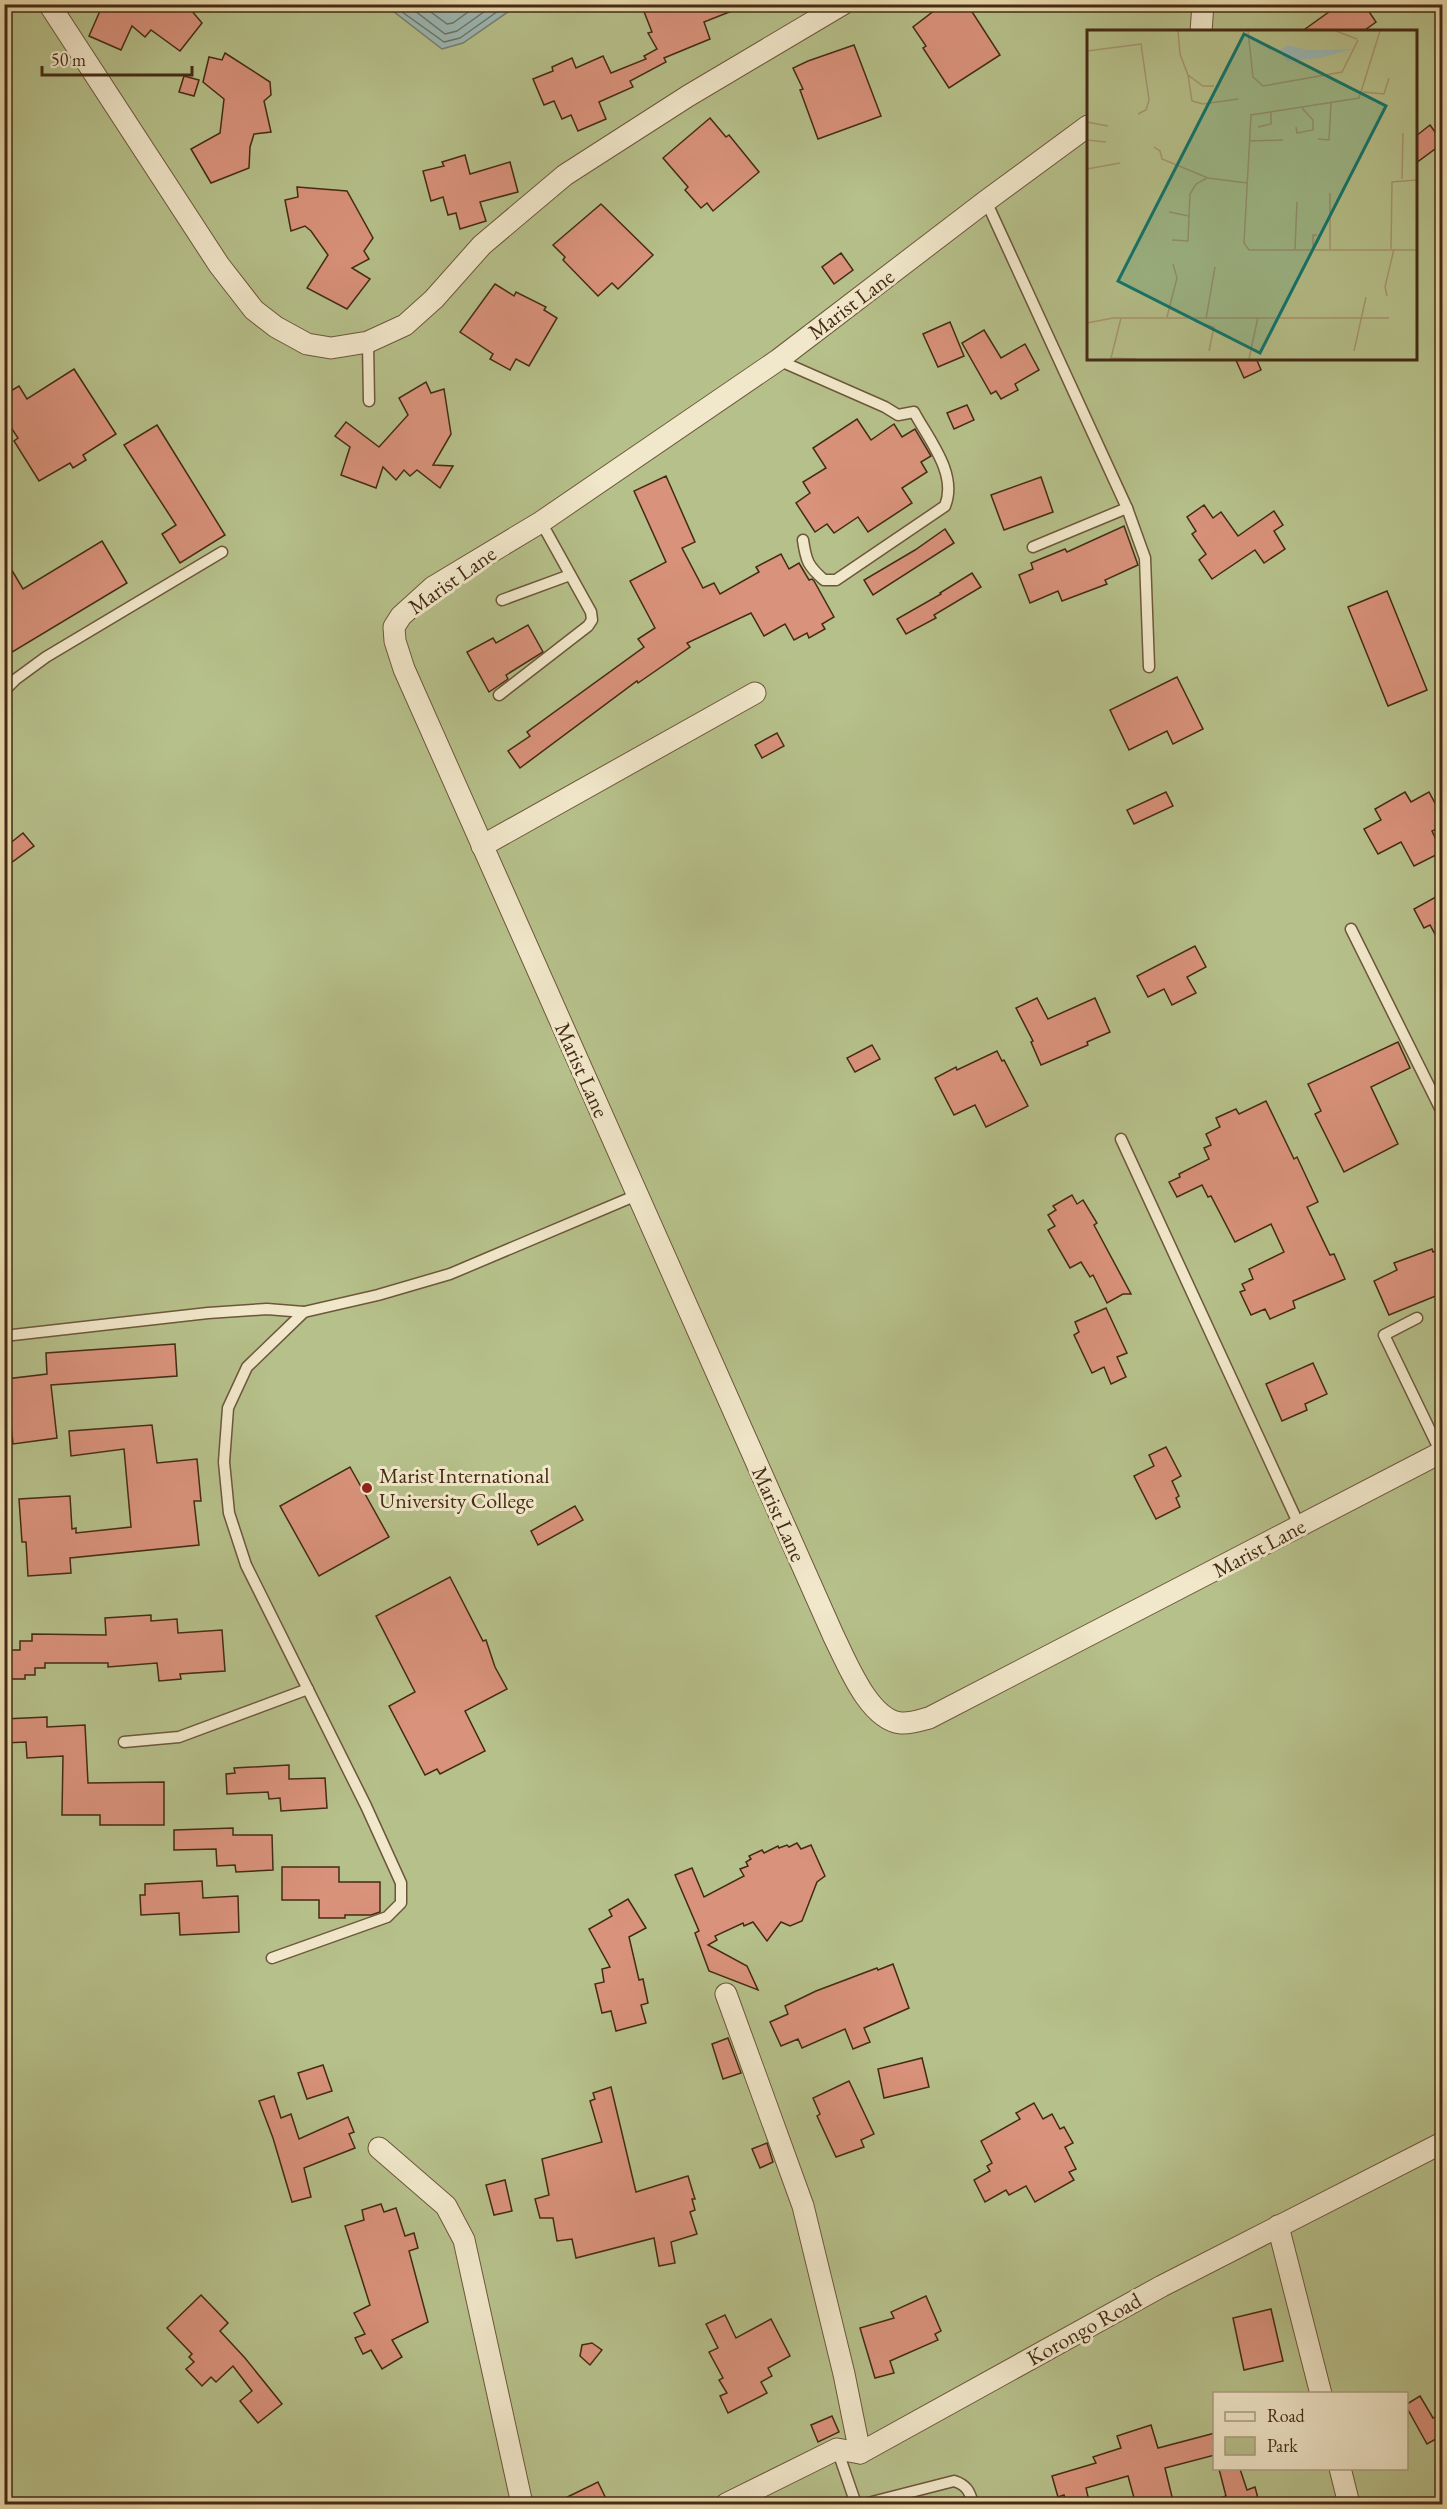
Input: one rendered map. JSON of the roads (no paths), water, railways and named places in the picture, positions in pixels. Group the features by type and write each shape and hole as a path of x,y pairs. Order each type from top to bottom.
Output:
{"street":[{"path":"49,4 219,265 254,310 276,327 307,344 331,348 368,342 405,325 434,299 482,245 565,175 688,96 843,4"},
{"path":"1201,30 1203,4"},
{"name":"Marist Lane","path":"1087,127 777,360 541,522 433,587 401,616 394,627 395,641 404,669 482,846 848,1667 857,1686 886,1718 903,1724 929,1718 1442,1453"},
{"path":"482,846 755,693"},
{"path":"726,1994 803,2206 844,2374 860,2453 837,2449 726,2505"},
{"name":"Korongo Road","path":"860,2453 1162,2286 1443,2142"},
{"path":"379,2148 446,2206 464,2240 522,2505"},
{"path":"1278,2226 1320,2392"},
{"path":"1340,2470 1349,2505"}],"lane":[{"path":"986,201 1127,508 1145,558 1149,667"},
{"path":"368,342 369,401"},
{"path":"777,360 885,407 898,415 914,412 946,470 948,478 950,495 945,506 836,580 824,580 814,572 806,562 803,540"},
{"path":"1033,547 1127,508"},
{"path":"499,696 588,626 592,620 591,612 541,522"},
{"path":"4,691 46,657 222,552"},
{"path":"502,600 570,575"},
{"path":"1351,929 1443,1112"},
{"path":"1120,1139 1300,1527"},
{"path":"4,1336 208,1312 267,1309 304,1312 378,1295 450,1274 637,1195"},
{"path":"272,1958 387,1917 401,1903 401,1883 366,1806 246,1565 229,1513 224,1462 228,1408 247,1367 304,1312"},
{"path":"1417,1318 1384,1335 1442,1453"},
{"path":"124,1742 179,1737 308,1689"},
{"path":"837,2449 856,2505"},
{"path":"864,2505 954,2481 963,2484 969,2491 973,2505"}],"water":[{"path":"518,4 463,43 442,49 394,12 375,5"}],"place":[{"name":"Marist International University College","path":"367,1488"}]}
